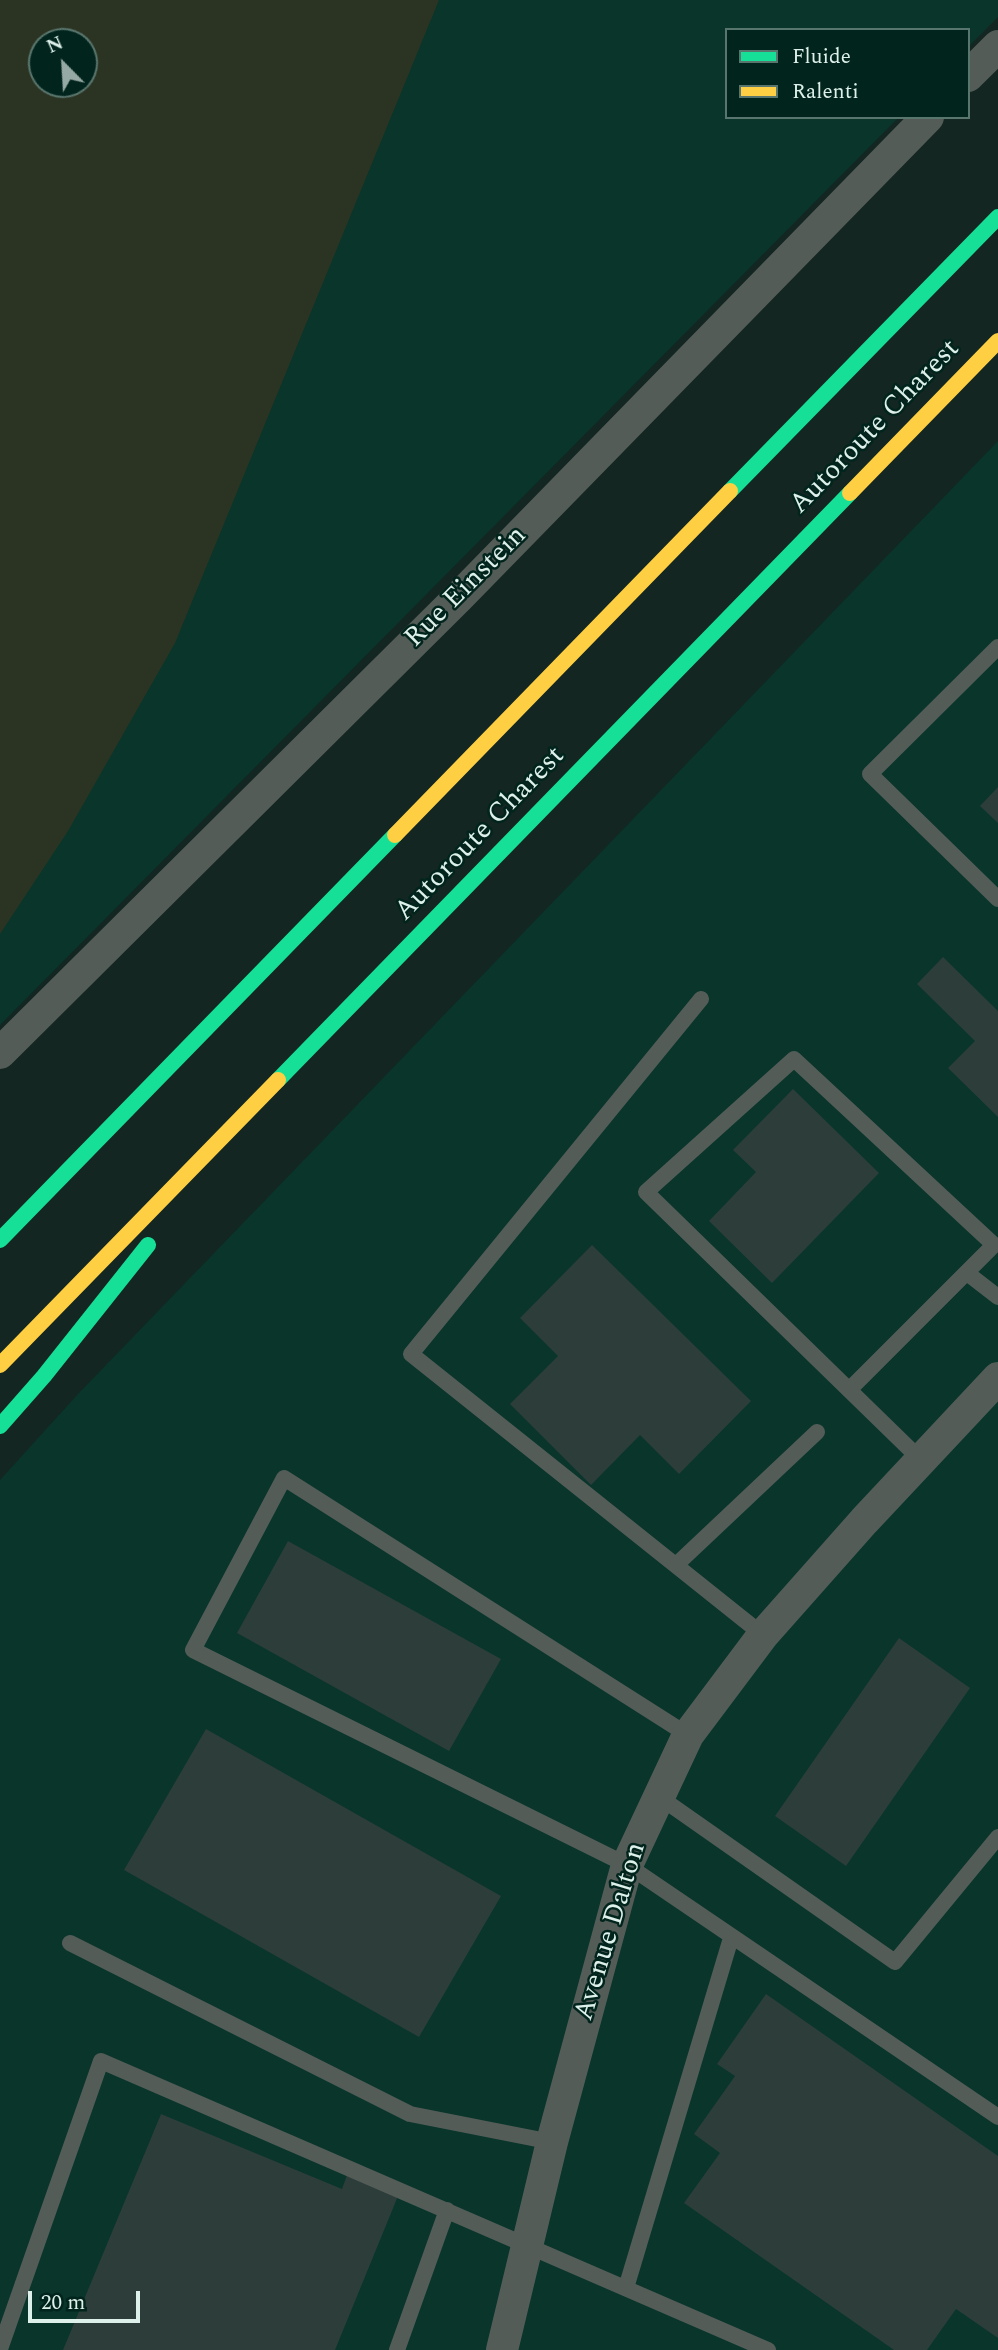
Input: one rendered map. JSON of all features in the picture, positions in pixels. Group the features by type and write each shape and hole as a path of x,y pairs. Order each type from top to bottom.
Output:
{"highway":[{"path":"0,1240 998,218"},
{"name":"Autoroute Charest","path":"0,1365 998,341"},
{"path":"178,1206 270,1089"},
{"path":"0,1426 44,1376 162,1227"}],"street":[{"path":"970,74 998,46"},
{"name":"Rue Einstein","path":"0,1053 459,597 926,119"},
{"name":"Avenue Dalton","path":"502,2350 552,2142 627,1865 688,1735 763,1635 864,1521 998,1378"}],"lane":[{"path":"998,647 870,774 998,900"},
{"path":"701,999 411,1354 763,1635"},
{"path":"849,1390 995,1245 794,1059 646,1192 849,1390 922,1461"},
{"path":"967,1273 998,1297"},
{"path":"676,1565 817,1432"},
{"path":"688,1735 284,1478 193,1650 627,1865 998,2117"},
{"path":"658,1796 895,1962 998,1837"},
{"path":"626,2287 731,1938"},
{"path":"70,1943 410,2114 552,2142"},
{"path":"0,2349 101,2061 768,2350"},
{"path":"397,2350 447,2210"}],"shaded area":[{"path":"0,0 998,0 998,17 970,45 970,28 725,28 725,119 897,119 0,1025"},
{"path":"0,0 439,0 175,643 68,831 0,934"},
{"path":"998,441 998,2350 0,2350 0,1480 78,1394"}],"building":[{"path":"998,787 998,823 980,806"},
{"path":"943,957 998,1011 998,1117 948,1068 975,1041 917,984"},
{"path":"793,1089 879,1173 772,1283 709,1221 756,1172 733,1150"},
{"path":"592,1245 751,1401 679,1474 640,1435 591,1485 510,1404 558,1356 520,1318"},
{"path":"288,1541 501,1659 449,1751 237,1633"},
{"path":"899,1638 970,1688 846,1866 775,1816"},
{"path":"206,1729 501,1896 419,2037 124,1870"},
{"path":"766,1994 998,2156 998,2338 956,2309 927,2350 894,2350 684,2203 720,2153 694,2134 735,2076 717,2064"},
{"path":"161,2114 342,2189 347,2175 398,2196 335,2350 63,2350"}],"traffic: fast":[{"path":"730,491 998,217"},
{"path":"278,1080 850,493"},
{"path":"0,1240 395,835"},
{"path":"0,1426 44,1376 148,1245"}],"traffic: slow":[{"path":"850,493 998,341"},
{"path":"395,835 730,491"},
{"path":"0,1365 278,1080"}]}
